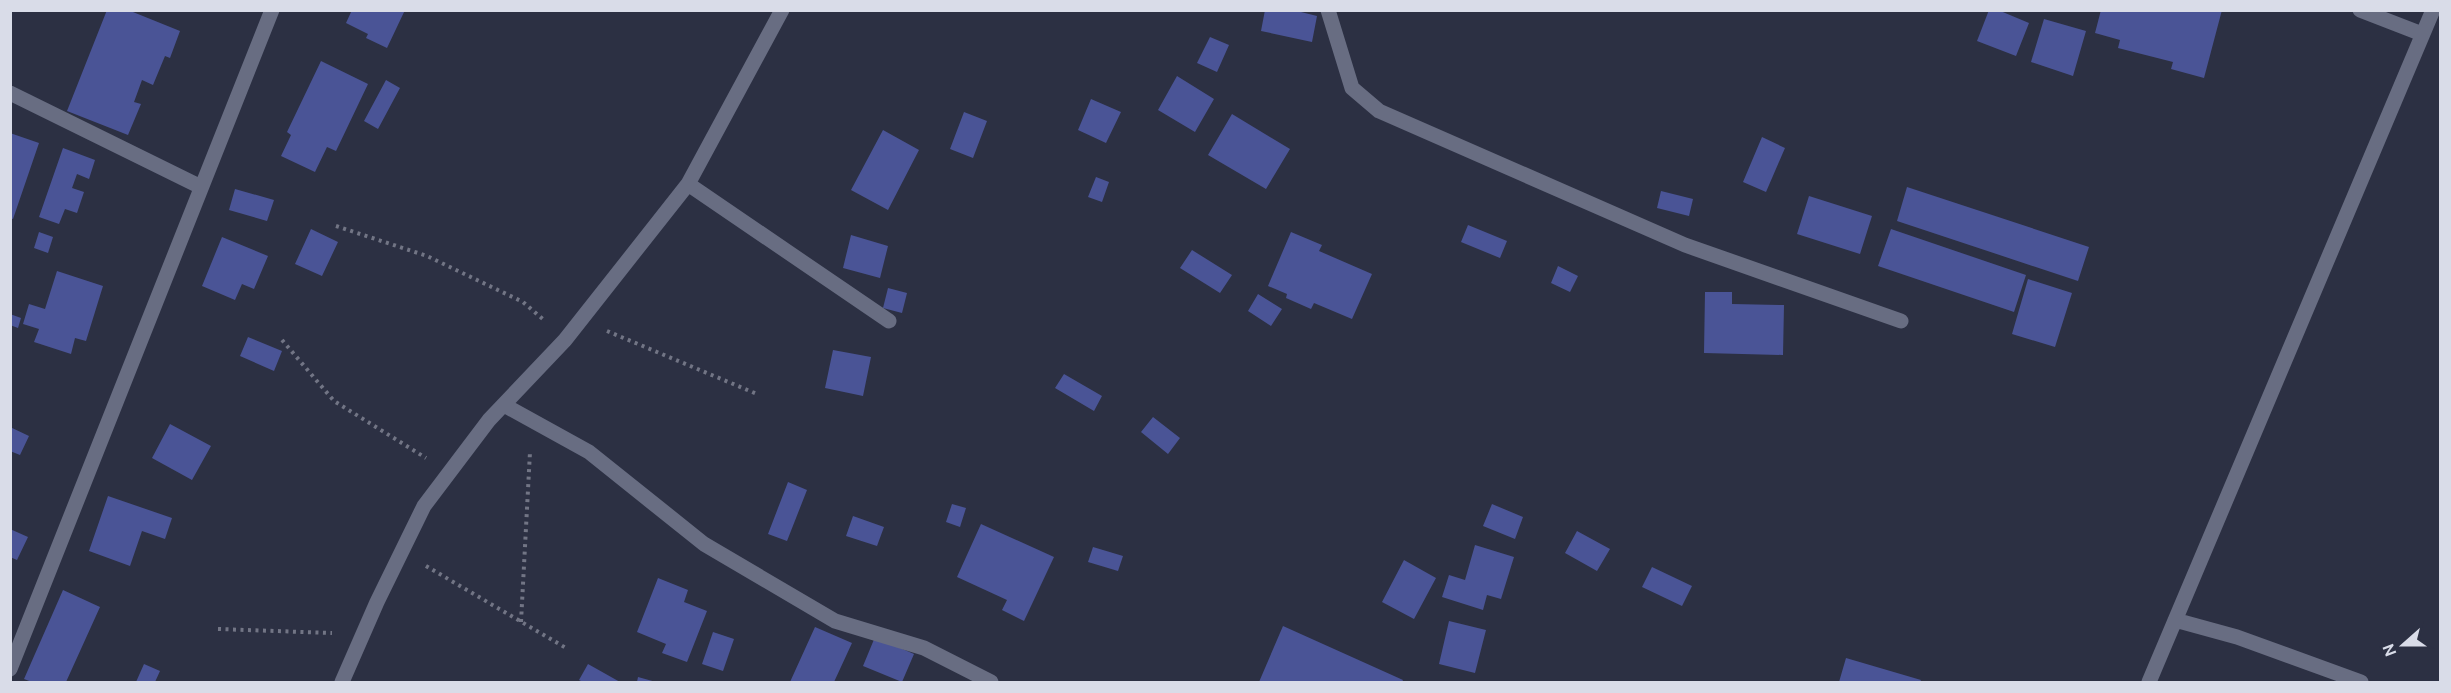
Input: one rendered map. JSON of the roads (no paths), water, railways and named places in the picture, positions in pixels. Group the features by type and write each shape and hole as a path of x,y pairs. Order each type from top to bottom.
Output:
{"street":[{"path":"10,669 272,10"},
{"path":"342,682 424,506 504,405 566,340 688,184 782,10"},
{"path":"1328,10 1352,88 1379,111 1684,245 1901,321"},
{"path":"2361,10 2422,34"},
{"path":"2149,682 2433,10"},
{"path":"10,93 201,187"},
{"path":"688,184 889,321"},
{"path":"504,405 589,452 704,544 835,621 924,648 991,682"},
{"path":"2175,620 2237,637 2361,682"}]}
